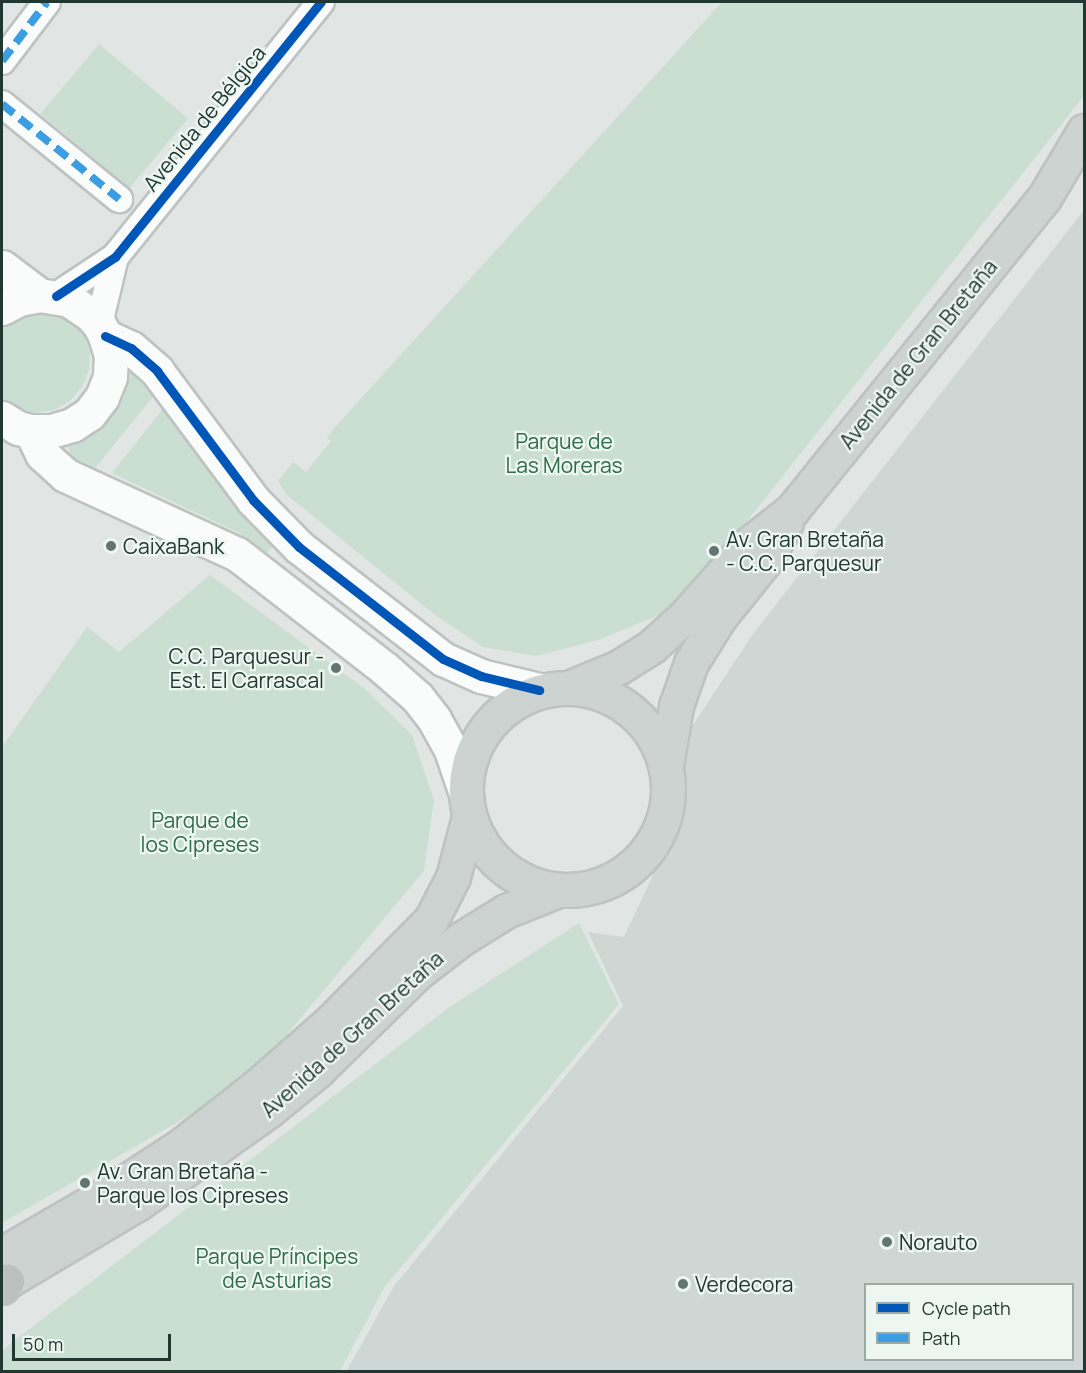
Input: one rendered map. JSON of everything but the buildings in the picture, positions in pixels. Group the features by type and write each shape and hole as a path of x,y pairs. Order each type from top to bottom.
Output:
{"main road":[{"name":"Avenida de Gran Bretaña","path":"666,766 676,706 692,663 719,618 767,558 792,510 1044,198 1084,131"},
{"name":"Avenida de Gran Bretaña","path":"1044,198 1084,161"},
{"path":"2,267 48,295 80,306 102,330 131,348 157,371 254,500 299,547 443,659 481,676 539,690 573,687 608,696 637,716 651,734 666,766 667,801 662,825 652,846 628,870 587,888 556,891 533,885 508,871 488,851 467,804 451,750 434,719 417,698 384,668 237,554 65,475 13,428"},
{"path":"2,308 19,299 48,295"},
{"path":"13,428 51,431 72,426 89,414 102,397 110,377 111,356 102,330"},
{"name":"Avenida de Gran Bretaña","path":"573,687 613,670 652,646 684,617 749,544 792,510"},
{"path":"467,804 471,757 488,725 509,705 539,690"},
{"name":"Avenida de Gran Bretaña","path":"3,1277 124,1182 179,1147 256,1087 328,1024 431,920 453,877 467,804"},
{"name":"Avenida de Gran Bretaña","path":"3,1277 155,1192 268,1111 317,1071 407,982 444,951 495,917 556,891"}],"street":[{"path":"2,61 47,2"},
{"name":"Avenida de Bélgica","path":"115,257 321,2"},
{"path":"2,104 119,199"},
{"path":"48,295 115,257"},
{"path":"102,330 115,257"}],"shaded area":[{"path":"1084,210 1084,1371 346,1372 394,1286 623,1006 588,932 624,937 686,804 685,737 753,634"}],"green space":[{"name":"Parque de Las Moreras","path":"722,2 1084,2 1084,96 679,607 598,640 536,656 483,647 435,615 287,495 278,481 293,462 306,472 331,441 327,438 335,427"},
{"path":"99,44 188,119 129,188 41,114"},
{"path":"24,304 74,318 85,333 90,351 89,370 82,387 70,401 54,410 35,413 17,410 2,401 2,316"},
{"path":"140,372 160,388 91,473 73,460 68,447 118,400 127,375"},
{"path":"166,405 276,541 267,553 237,532 112,473"},
{"name":"Parque de los Cipreses","path":"210,575 365,689 412,735 434,800 424,871 246,1083 2,1223 2,747 87,627 119,652"},
{"name":"Parque Príncipes de Asturias","path":"579,923 619,1004 384,1288 340,1371 2,1371 2,1350 451,1006"}],"marked path":[{"path":"2,61 47,2"},
{"path":"2,104 119,199"}],"cycle path":[{"path":"56,296 115,257 321,2"},
{"path":"105,336 131,348 157,371 253,500 299,547 443,659 481,676 539,690"}],"place":[{"name":"CaixaBank","path":"111,546"},
{"name":"Av. Gran Bretaña - C.C. Parquesur","path":"714,551"},
{"name":"C.C. Parquesur - Est. El Carrascal","path":"336,668"},
{"name":"Av. Gran Bretaña - Parque los Cipreses","path":"85,1183"},
{"name":"Norauto","path":"887,1242"},
{"name":"Verdecora","path":"683,1284"}]}
